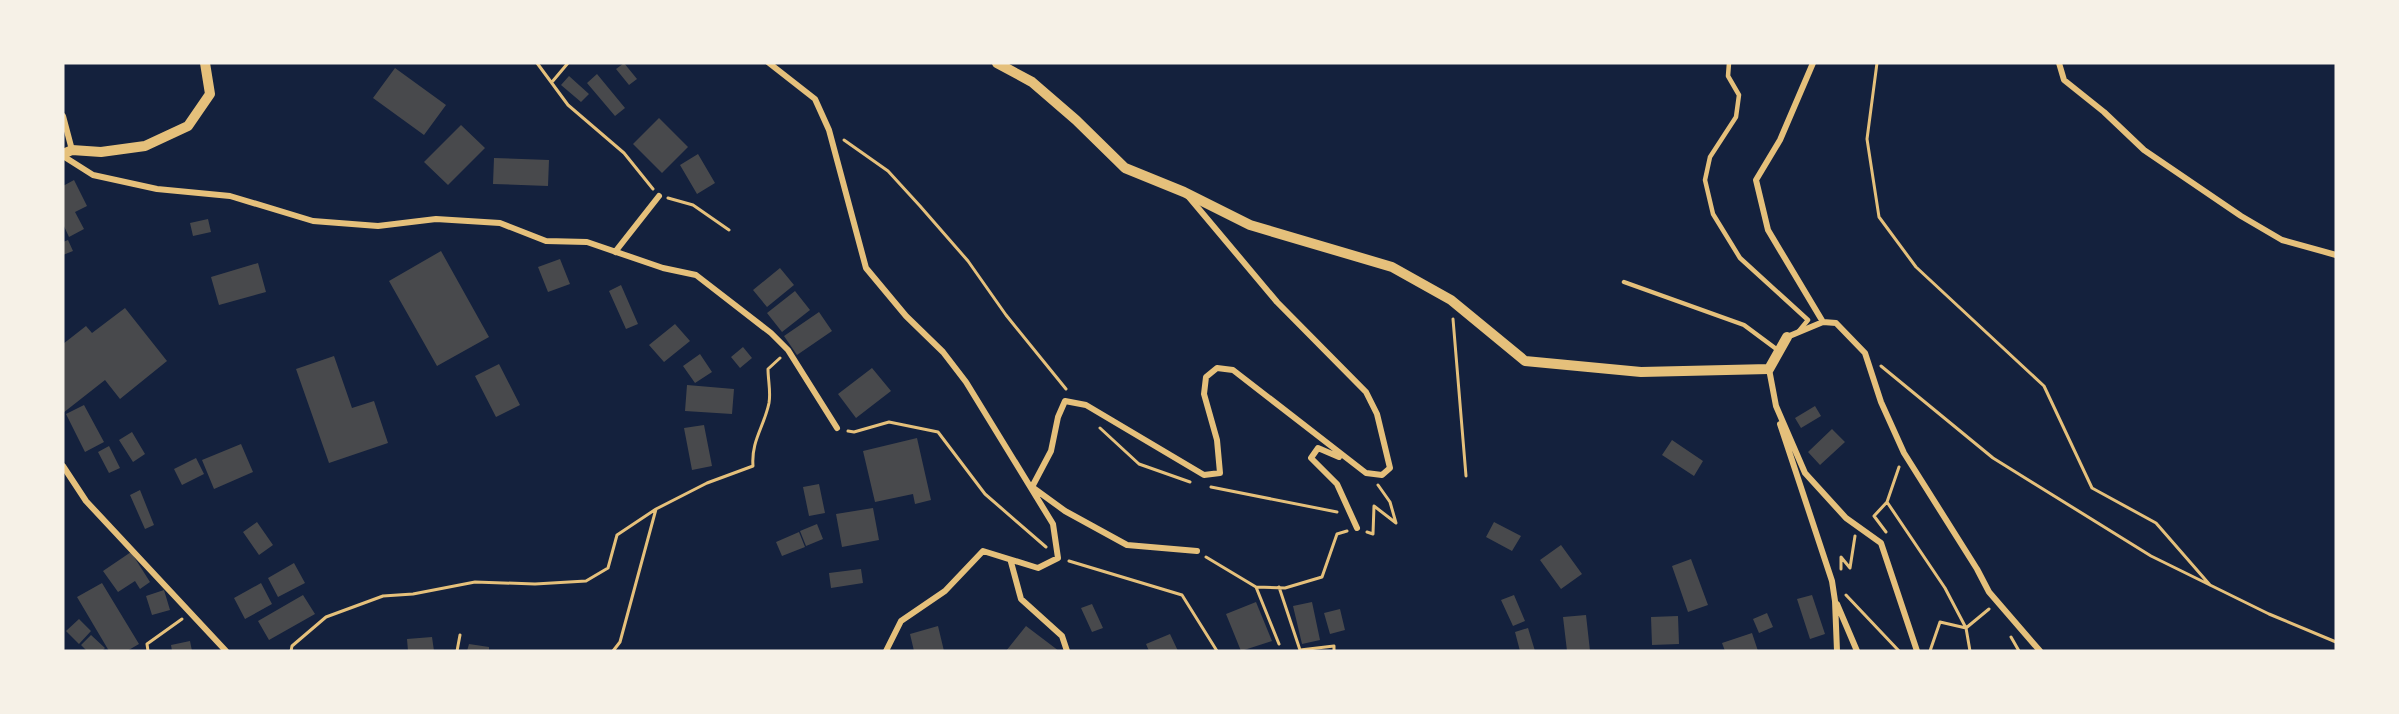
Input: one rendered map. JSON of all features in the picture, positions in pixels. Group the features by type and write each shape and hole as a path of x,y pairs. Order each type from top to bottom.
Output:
{"street":[{"path":"66,153 101,152 145,146 188,126 210,94 205,63"},
{"path":"770,63 815,99 829,130 866,268 906,316 949,359 1032,487 1053,524 1058,558 1038,568 1011,562 983,551 945,591 901,621 886,651"},
{"path":"998,63 1032,82 1076,120 1125,168 1184,192 1250,225 1392,267 1451,300 1525,361 1641,372 1769,369"},
{"path":"1813,63 1780,140 1755,180 1768,231 1823,322"},
{"path":"2059,63 2064,80 2104,112 2144,150 2241,216 2282,240 2336,255"},
{"path":"63,116 66,153 93,175 157,189 230,196 313,221 378,226 436,219 500,223 546,241 587,242 663,268 696,274 771,333 788,350 837,428"},
{"path":"1184,192 1277,302 1366,392 1377,414 1390,468 1382,475 1371,474 1345,459 1318,448 1311,458 1337,484 1357,528"},
{"path":"615,252 659,196"},
{"path":"1837,651 1832,581 1783,435 1769,369 1779,351 1792,335 1823,322 1836,323 1865,353 1881,402 1904,453 1989,592 2040,651"},
{"path":"1032,487 1051,451 1058,417 1065,401 1086,405 1204,475 1220,473 1217,440 1204,394 1206,377 1217,368 1233,370 1250,381 1345,459"},
{"path":"1776,406 1805,473 1846,518 1881,543 1917,651"},
{"path":"63,466 86,501 226,651"},
{"path":"1032,487 1065,511 1127,545 1197,551"},
{"path":"1011,562 1021,599 1062,636 1067,651"},
{"path":"1835,601 1857,651"}],"lane":[{"path":"1728,63 1728,76 1739,95 1736,117 1710,157 1705,180 1713,214 1740,258 1808,320 1792,335"},
{"path":"1624,282 1744,325 1779,351"}],"path":[{"path":"537,63 568,105 624,153 659,196 693,205 729,230"},
{"path":"552,82 568,63"},
{"path":"1877,63 1867,139 1879,217 1916,267 2044,387 2092,488 2156,523 2210,585"},
{"path":"829,130 888,171 920,206 968,261 1006,315 1077,404"},
{"path":"1451,300 1466,476"},
{"path":"1865,353 1994,458 2151,556 2269,614 2336,642"},
{"path":"291,651 292,646 326,617 383,597 413,594 475,582 535,584 586,581 608,568 618,535 656,509 707,483 753,466 752,448 761,431 769,400 768,369 784,354"},
{"path":"1093,421 1138,464 1194,483"},
{"path":"837,428 854,432 889,423 938,432 985,494 1058,558 1182,595 1217,651"},
{"path":"1881,543 1886,530 1874,516 1887,502 1904,453"},
{"path":"1197,551 1256,587 1279,588 1323,577 1337,534 1357,528 1373,534 1374,506 1396,523 1390,502 1371,474"},
{"path":"1206,486 1351,514"},
{"path":"1887,502 1945,588 1966,628 1970,651"},
{"path":"613,651 620,642 656,509"},
{"path":"1840,590 1841,557 1850,568 1856,525"},
{"path":"1832,581 1899,651"},
{"path":"1256,587 1279,644"},
{"path":"1279,588 1300,650 1334,646 1334,651"},
{"path":"1966,628 1992,607"},
{"path":"148,651 147,644 190,612"},
{"path":"1930,651 1940,622 1966,628"},
{"path":"457,651 460,634"},
{"path":"2011,637 2019,651"}],"building":[{"path":"624,63 637,79 629,85 616,69"},
{"path":"395,68 446,105 424,135 373,98"},
{"path":"597,74 625,108 615,116 587,83"},
{"path":"569,76 589,94 581,102 561,85"},
{"path":"659,118 688,147 662,173 633,144"},
{"path":"461,125 485,148 448,185 424,162"},
{"path":"698,154 715,183 697,194 680,165"},
{"path":"494,158 549,160 548,186 493,184"},
{"path":"74,180 87,206 75,212 84,229 69,237 63,224 63,186"},
{"path":"208,219 211,232 193,236 190,223"},
{"path":"68,240 73,251 63,255 63,242"},
{"path":"441,251 489,337 437,366 389,281"},
{"path":"560,259 570,284 548,292 538,267"},
{"path":"258,263 266,292 219,305 211,277"},
{"path":"780,268 794,285 767,307 753,290"},
{"path":"621,285 638,324 626,329 609,291"},
{"path":"795,291 810,310 782,332 767,313"},
{"path":"125,308 167,361 120,399 105,380 63,413 63,344 86,326 92,333"},
{"path":"819,312 832,331 797,355 784,336"},
{"path":"675,324 690,341 664,362 649,345"},
{"path":"743,347 752,358 740,368 731,357"},
{"path":"700,354 712,372 695,383 683,366"},
{"path":"334,356 352,408 374,401 388,443 329,463 296,369"},
{"path":"499,364 520,405 496,417 475,376"},
{"path":"872,368 891,391 856,418 838,394"},
{"path":"687,385 734,389 732,414 685,411"},
{"path":"84,405 104,442 85,452 66,414"},
{"path":"1815,406 1821,416 1801,428 1795,418"},
{"path":"704,425 712,466 692,470 684,428"},
{"path":"1832,429 1845,442 1820,465 1808,452"},
{"path":"132,432 145,454 133,462 119,440"},
{"path":"917,438 931,500 915,504 913,494 875,502 863,451"},
{"path":"1672,440 1703,461 1694,476 1662,455"},
{"path":"241,444 253,472 214,489 202,460"},
{"path":"109,446 120,468 109,473 98,452"},
{"path":"196,458 204,474 182,485 174,469"},
{"path":"819,484 825,513 809,516 803,487"},
{"path":"140,490 154,525 145,529 130,495"},
{"path":"873,508 879,540 842,547 836,514"},
{"path":"257,522 273,545 259,555 243,532"},
{"path":"1494,522 1521,536 1512,551 1486,537"},
{"path":"817,524 823,539 806,546 800,531"},
{"path":"799,532 805,547 782,556 776,542"},
{"path":"1561,545 1582,574 1561,589 1540,560"},
{"path":"131,552 150,582 140,589 135,581 118,592 103,571"},
{"path":"1691,559 1708,605 1688,612 1672,566"},
{"path":"294,563 305,583 278,597 268,578"},
{"path":"861,569 863,583 831,588 829,573"},
{"path":"102,583 139,644 127,651 109,651 77,597"},
{"path":"261,583 272,604 245,619 234,598"},
{"path":"164,590 170,610 152,615 146,596"},
{"path":"303,595 315,614 269,640 258,621"},
{"path":"1514,595 1525,621 1513,626 1501,600"},
{"path":"1812,595 1825,634 1810,639 1797,599"},
{"path":"1256,602 1272,641 1241,651 1226,614"},
{"path":"1312,602 1320,640 1302,644 1293,606"},
{"path":"1092,604 1103,628 1092,632 1081,608"},
{"path":"1340,609 1345,630 1330,634 1324,613"},
{"path":"1767,613 1773,627 1759,633 1753,619"},
{"path":"1586,615 1590,651 1567,651 1563,617"},
{"path":"1678,616 1679,644 1652,645 1651,617"},
{"path":"79,619 91,631 79,644 66,631"},
{"path":"938,626 944,651 914,651 910,634"},
{"path":"1026,626 1059,651 1006,651"},
{"path":"1528,628 1535,651 1520,651 1515,632"},
{"path":"1752,633 1758,651 1725,651 1722,643"},
{"path":"1170,634 1178,651 1149,651 1146,644"},
{"path":"91,635 105,648 102,651 87,651 81,645"},
{"path":"432,637 434,651 408,651 407,639"},
{"path":"190,641 192,651 172,651 171,645"},
{"path":"469,644 489,647 489,651 467,651"}]}
